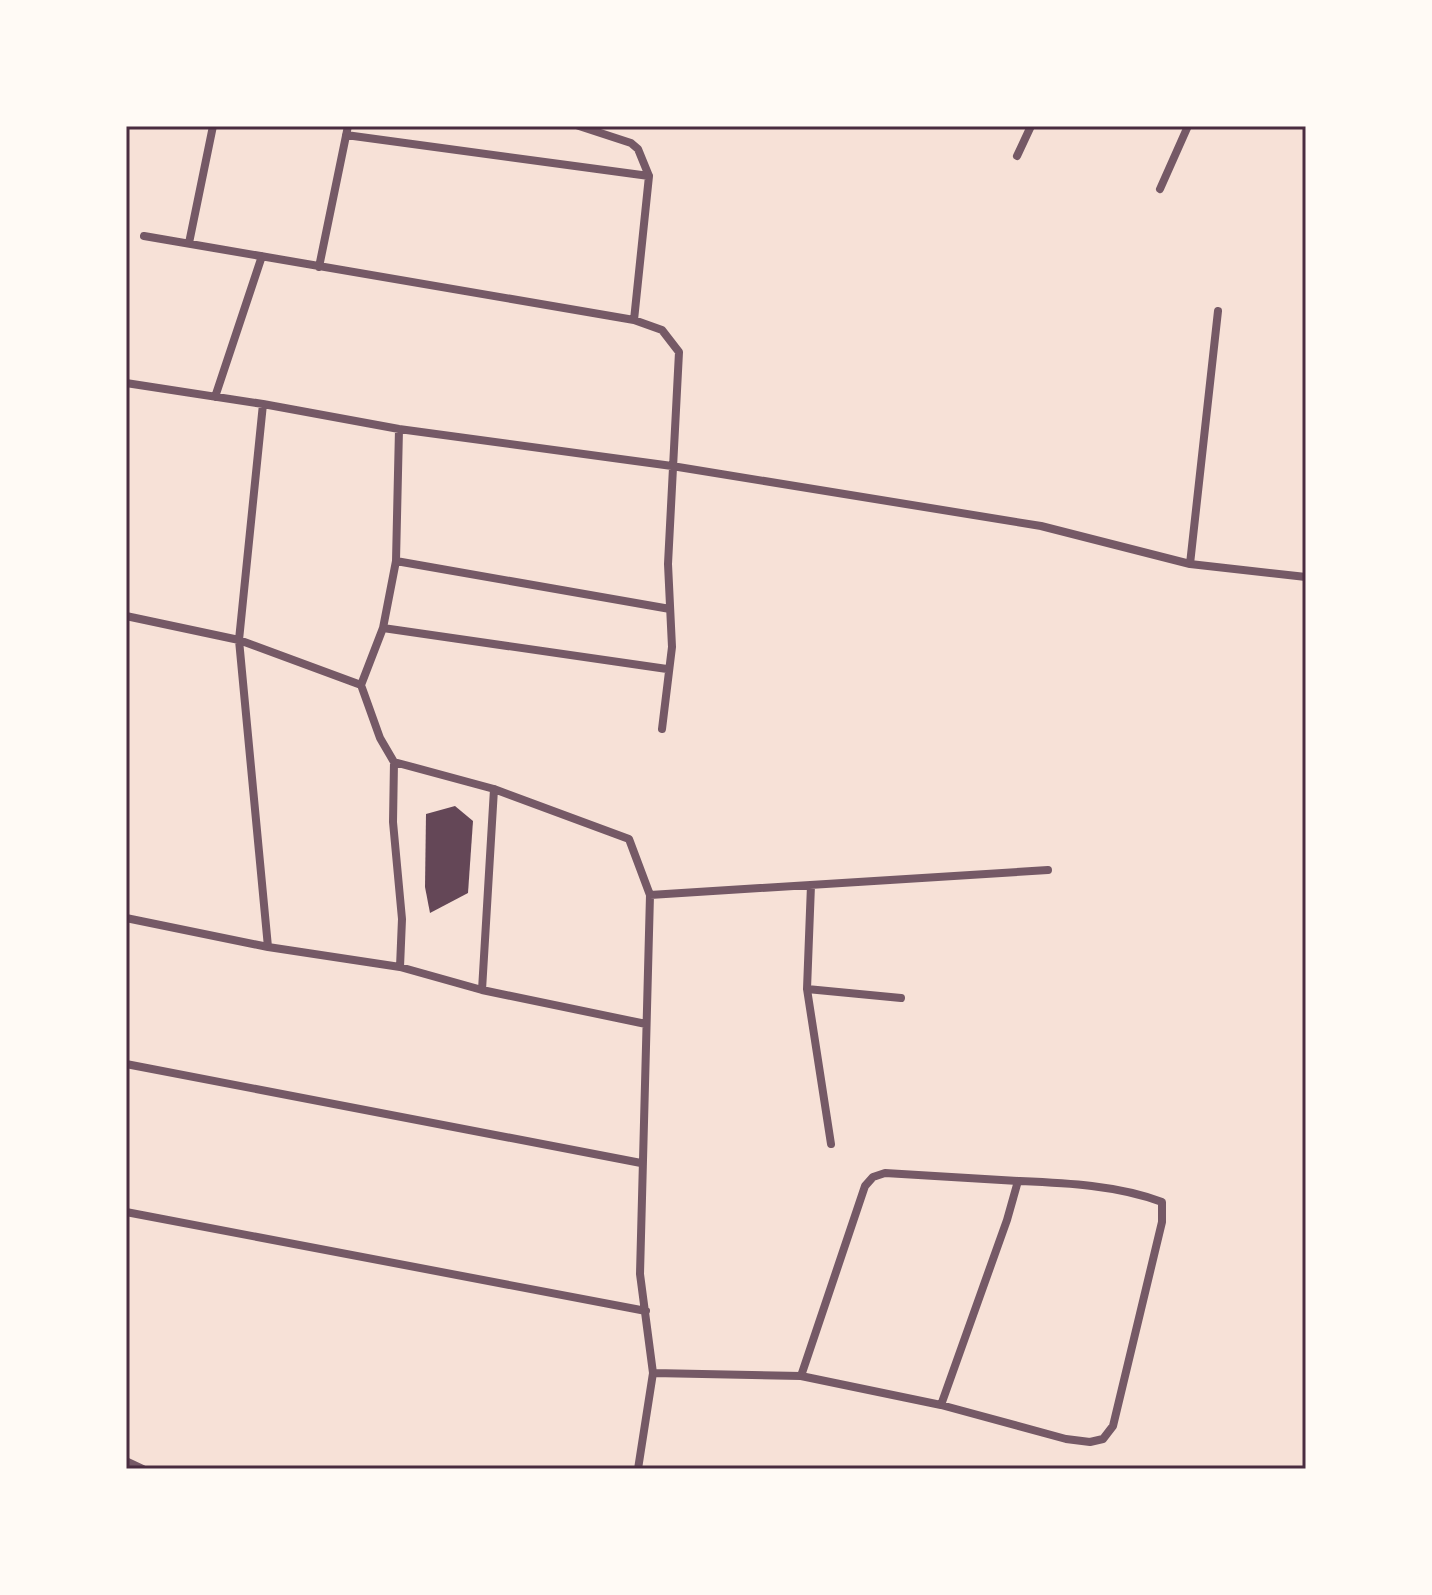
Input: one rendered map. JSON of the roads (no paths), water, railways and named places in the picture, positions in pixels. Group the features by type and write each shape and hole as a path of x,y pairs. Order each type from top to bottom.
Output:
{"street":[{"path":"189,243 213,126"},
{"path":"579,126 631,143 638,149 649,176 634,320"},
{"path":"1017,156 1031,126"},
{"path":"1160,189 1188,126"},
{"path":"319,267 347,130 649,176"},
{"path":"144,236 634,320 662,330 679,352 668,564 672,647 662,729"},
{"path":"215,397 262,256"},
{"path":"1190,564 1218,311"},
{"path":"126,383 399,429 672,466 1041,526 1190,564 1306,577"},
{"path":"263,404 239,640 268,947"},
{"path":"399,429 396,561 383,628 361,685 380,738 394,762 394,850 402,919 400,967"},
{"path":"396,561 670,609"},
{"path":"126,616 239,640 361,685"},
{"path":"383,628 667,669"},
{"path":"394,762 494,789 629,839 650,895 640,1274 653,1373 638,1469"},
{"path":"482,990 494,789"},
{"path":"650,895 1048,870"},
{"path":"811,885 807,989 831,1144"},
{"path":"126,918 268,947 400,967 482,990 646,1024"},
{"path":"807,989 901,998"},
{"path":"126,1064 641,1163"},
{"path":"653,1373 801,1376 941,1405 1066,1439 1090,1442 1103,1439 1113,1426 1162,1222 1162,1202 1142,1195 1067,1184 885,1173 873,1177 865,1186 801,1376"},
{"path":"941,1405 1018,1181"},
{"path":"126,1212 646,1311"},
{"path":"126,1461 143,1469"}]}
